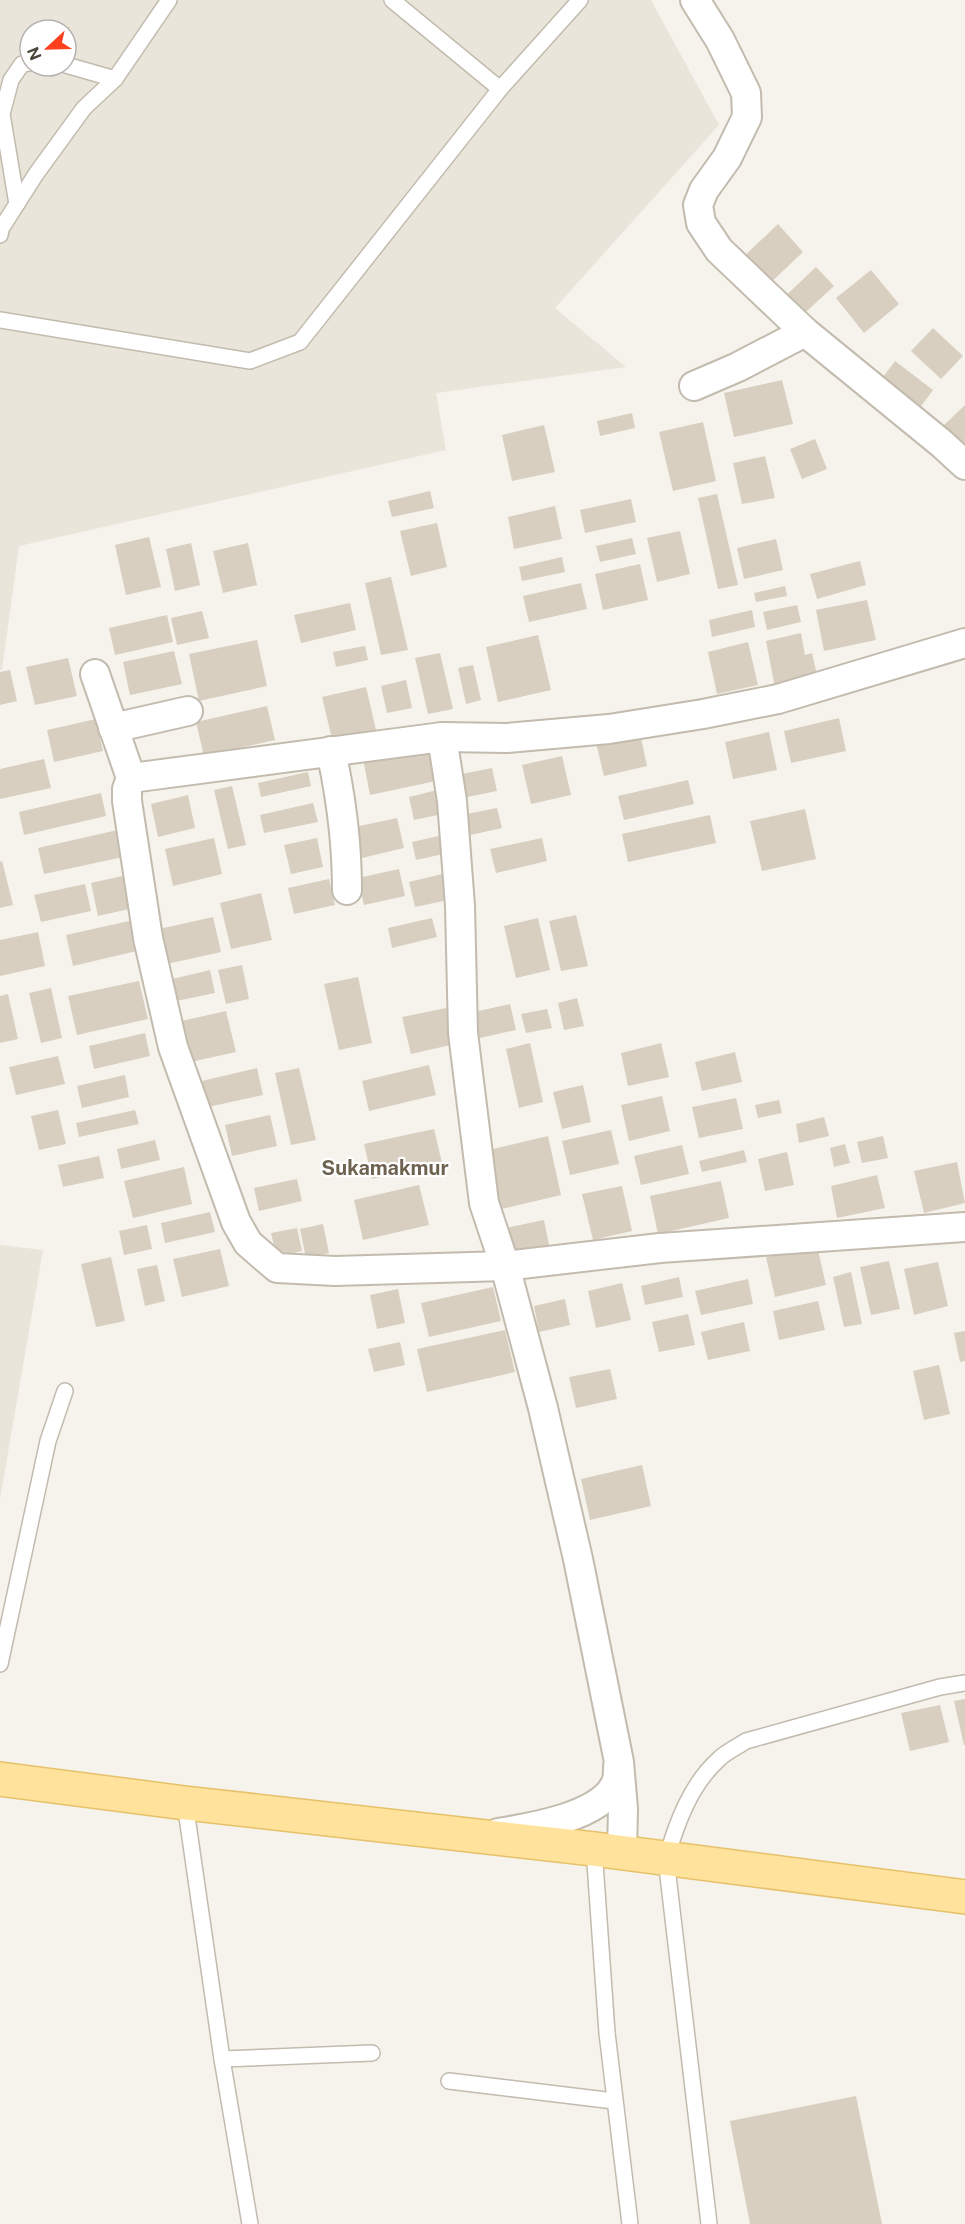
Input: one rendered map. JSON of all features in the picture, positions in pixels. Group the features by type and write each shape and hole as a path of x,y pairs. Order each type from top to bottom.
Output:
{"main road":[{"path":"0,1778 185,1803 608,1851 965,1897"}],"street":[{"path":"695,0 720,40 746,93 747,117 727,158 704,190 698,205 701,223 719,250 805,332 941,442 965,465"},
{"path":"694,386 738,367 805,332"},
{"path":"131,778 442,737 518,737 609,729 703,714 778,699 965,643"},
{"path":"95,674 131,778 127,789 127,801 132,836 148,938 173,1047 237,1222 248,1243 277,1268 335,1271 505,1266 660,1248 965,1227"},
{"path":"113,728 188,711"},
{"path":"442,737 452,801 460,906 463,1033 484,1203 505,1266 543,1408 579,1559 619,1762 623,1809 608,1851"},
{"path":"331,751 347,851 347,890"},
{"path":"481,1836 570,1817 598,1803 611,1792 616,1783 619,1762"}],"lane":[{"path":"0,235 1,229 17,204 84,108 115,79 169,0"},
{"path":"392,0 501,89"},
{"path":"0,320 250,361 300,342 501,89 580,0"},
{"path":"78,68 115,79"},
{"path":"17,204 2,114 11,80 18,70"},
{"path":"0,1664 48,1441 64,1391"},
{"path":"709,2224 666,1858 678,1819 700,1781 719,1759 746,1742 940,1687 965,1683"},
{"path":"185,1803 222,2059 250,2224"},
{"path":"608,1851 607,2033 630,2224"},
{"path":"222,2059 372,2053"},
{"path":"449,2081 614,2101"}],"shaded area":[{"path":"0,0 651,0 719,125 555,308 626,367 436,393 446,450 19,546 2,670 0,670"},
{"path":"0,1245 43,1250 0,1499"}],"building":[{"path":"778,224 803,252 766,287 740,260"},
{"path":"816,267 834,286 796,321 778,303"},
{"path":"871,270 899,304 864,333 836,298"},
{"path":"933,328 963,356 941,379 911,351"},
{"path":"895,361 933,390 913,417 875,388"},
{"path":"782,380 793,424 734,437 724,393"},
{"path":"965,405 965,453 942,427"},
{"path":"632,413 635,428 600,436 597,421"},
{"path":"703,422 716,481 673,491 659,432"},
{"path":"544,425 555,472 512,481 502,435"},
{"path":"815,439 827,469 802,479 790,449"},
{"path":"765,456 775,498 742,504 733,463"},
{"path":"430,491 434,508 392,517 388,501"},
{"path":"717,494 738,585 718,589 698,498"},
{"path":"631,499 636,522 585,533 580,510"},
{"path":"555,506 562,539 514,549 508,517"},
{"path":"437,523 447,567 411,576 400,531"},
{"path":"680,531 690,574 657,582 647,538"},
{"path":"149,537 161,587 126,595 115,545"},
{"path":"632,538 636,554 600,562 596,546"},
{"path":"776,539 783,570 744,579 737,548"},
{"path":"191,543 200,585 175,591 166,549"},
{"path":"248,543 257,585 223,593 213,551"},
{"path":"562,557 565,572 522,581 519,567"},
{"path":"860,561 866,585 817,599 810,574"},
{"path":"640,564 648,600 603,610 595,574"},
{"path":"391,577 408,650 381,655 365,583"},
{"path":"581,583 587,609 529,622 523,596"},
{"path":"785,586 787,596 756,602 754,593"},
{"path":"867,600 876,640 824,651 816,610"},
{"path":"350,603 356,630 301,643 294,615"},
{"path":"797,605 801,622 767,630 763,612"},
{"path":"752,610 755,627 712,637 709,620"},
{"path":"202,611 209,638 177,645 171,618"},
{"path":"167,615 173,642 115,655 109,628"},
{"path":"801,633 805,655 812,653 819,684 776,693 766,641"},
{"path":"538,635 551,690 498,702 486,647"},
{"path":"257,640 267,686 199,701 189,654"},
{"path":"748,642 758,685 717,694 708,652"},
{"path":"365,646 368,660 336,667 333,652"},
{"path":"174,651 182,684 130,695 123,662"},
{"path":"440,653 453,709 428,714 415,658"},
{"path":"68,658 77,696 35,705 26,667"},
{"path":"473,665 481,700 466,704 458,668"},
{"path":"10,670 17,701 0,705 0,672"},
{"path":"406,680 412,708 387,713 381,686"},
{"path":"366,687 376,730 332,739 322,697"},
{"path":"267,706 275,740 204,756 196,722"},
{"path":"839,718 846,751 791,763 784,731"},
{"path":"96,719 103,751 54,762 47,730"},
{"path":"769,732 777,770 733,779 725,742"},
{"path":"640,733 647,766 604,776 596,743"},
{"path":"427,745 436,781 370,795 363,759"},
{"path":"562,756 571,795 531,804 522,765"},
{"path":"44,759 51,788 0,799 0,769"},
{"path":"492,768 497,791 457,799 452,776"},
{"path":"308,772 311,786 261,797 258,783"},
{"path":"688,780 694,804 624,820 618,796"},
{"path":"232,786 246,845 228,849 214,790"},
{"path":"437,790 443,814 414,820 409,797"},
{"path":"101,793 106,816 24,835 19,812"},
{"path":"188,795 195,828 158,837 151,804"},
{"path":"313,803 318,822 264,833 260,815"},
{"path":"497,808 502,828 466,836 462,815"},
{"path":"805,809 816,859 762,871 750,821"},
{"path":"710,815 716,843 628,862 622,834"},
{"path":"397,818 404,848 362,858 355,827"},
{"path":"122,829 128,856 44,874 38,848"},
{"path":"443,835 448,853 416,860 412,842"},
{"path":"214,838 222,874 173,886 165,849"},
{"path":"317,838 323,867 291,874 284,845"},
{"path":"542,838 547,861 496,873 490,849"},
{"path":"2,861 13,905 0,908 0,862"},
{"path":"399,869 405,896 364,905 358,878"},
{"path":"131,874 138,907 98,916 91,883"},
{"path":"442,874 448,900 415,907 409,882"},
{"path":"329,879 335,905 294,914 288,888"},
{"path":"85,884 91,911 41,922 34,895"},
{"path":"261,893 272,940 231,949 220,903"},
{"path":"576,915 588,966 561,971 549,921"},
{"path":"213,917 221,952 167,964 159,929"},
{"path":"432,918 437,937 392,948 388,928"},
{"path":"538,918 550,970 516,978 504,926"},
{"path":"138,919 145,949 73,966 66,935"},
{"path":"38,932 45,966 0,976 0,940"},
{"path":"242,965 249,999 226,1004 218,970"},
{"path":"210,970 215,993 172,1002 168,980"},
{"path":"358,977 372,1043 339,1050 324,984"},
{"path":"139,981 148,1019 77,1035 68,996"},
{"path":"51,988 62,1038 41,1043 29,993"},
{"path":"8,994 18,1039 0,1043 0,996"},
{"path":"577,998 584,1026 564,1030 558,1003"},
{"path":"510,1004 516,1030 471,1040 465,1014"},
{"path":"446,1008 455,1044 411,1054 402,1017"},
{"path":"547,1009 552,1028 526,1033 521,1014"},
{"path":"226,1011 236,1052 186,1063 177,1022"},
{"path":"145,1033 150,1056 94,1069 89,1046"},
{"path":"530,1043 543,1102 519,1108 506,1049"},
{"path":"661,1043 669,1077 628,1086 621,1053"},
{"path":"735,1052 742,1082 702,1091 695,1062"},
{"path":"58,1056 65,1084 16,1095 9,1067"},
{"path":"429,1065 436,1095 369,1111 362,1081"},
{"path":"257,1068 263,1095 208,1107 202,1081"},
{"path":"299,1068 316,1140 291,1145 275,1073"},
{"path":"125,1075 129,1097 82,1108 77,1086"},
{"path":"583,1085 591,1122 562,1129 553,1092"},
{"path":"662,1096 670,1131 629,1141 621,1105"},
{"path":"736,1098 743,1129 699,1138 692,1107"},
{"path":"779,1100 782,1113 758,1118 755,1105"},
{"path":"58,1110 66,1144 39,1150 31,1116"},
{"path":"135,1110 139,1124 79,1137 76,1123"},
{"path":"270,1115 277,1146 232,1156 225,1125"},
{"path":"824,1117 829,1136 799,1143 796,1124"},
{"path":"434,1129 442,1163 372,1179 364,1144"},
{"path":"611,1130 619,1164 570,1175 562,1141"},
{"path":"548,1136 561,1195 497,1210 484,1151"},
{"path":"883,1136 888,1158 862,1163 857,1142"},
{"path":"155,1140 160,1160 121,1169 117,1149"},
{"path":"845,1144 850,1163 834,1167 830,1148"},
{"path":"682,1145 689,1174 641,1185 634,1156"},
{"path":"744,1150 747,1162 702,1172 699,1161"},
{"path":"787,1152 794,1185 765,1191 758,1159"},
{"path":"99,1156 104,1178 63,1187 58,1165"},
{"path":"957,1162 965,1203 924,1213 914,1171"},
{"path":"184,1167 192,1204 133,1218 124,1181"},
{"path":"877,1175 885,1208 837,1218 831,1186"},
{"path":"297,1179 302,1201 259,1211 254,1188"},
{"path":"721,1181 729,1218 658,1234 650,1196"},
{"path":"419,1185 429,1225 363,1240 354,1200"},
{"path":"622,1186 632,1231 593,1240 582,1194"},
{"path":"210,1212 215,1232 165,1243 161,1223"},
{"path":"544,1220 549,1245 507,1254 501,1229"},
{"path":"323,1224 329,1253 306,1258 300,1229"},
{"path":"147,1225 152,1249 124,1255 119,1231"},
{"path":"297,1228 302,1251 277,1257 271,1233"},
{"path":"817,1246 826,1285 775,1297 766,1257"},
{"path":"220,1249 229,1286 182,1297 173,1259"},
{"path":"111,1257 125,1321 96,1327 81,1264"},
{"path":"889,1261 900,1309 871,1315 860,1267"},
{"path":"938,1262 948,1306 914,1315 904,1269"},
{"path":"157,1265 165,1301 145,1306 137,1269"},
{"path":"851,1272 862,1324 844,1327 833,1277"},
{"path":"679,1277 683,1297 645,1305 641,1286"},
{"path":"748,1279 753,1304 701,1315 695,1291"},
{"path":"622,1283 631,1320 596,1328 588,1291"},
{"path":"493,1287 501,1321 429,1337 421,1303"},
{"path":"398,1289 405,1323 377,1329 370,1295"},
{"path":"565,1299 570,1325 539,1332 534,1306"},
{"path":"818,1301 825,1330 779,1340 773,1311"},
{"path":"688,1314 695,1345 659,1352 652,1322"},
{"path":"744,1322 750,1351 708,1360 701,1332"},
{"path":"505,1330 515,1372 427,1392 417,1349"},
{"path":"965,1331 965,1361 960,1362 954,1333"},
{"path":"400,1342 405,1365 374,1372 368,1349"},
{"path":"939,1365 950,1414 924,1420 913,1371"},
{"path":"610,1369 617,1399 576,1408 569,1377"},
{"path":"642,1465 651,1506 590,1520 581,1479"},
{"path":"965,1699 965,1745 964,1745 954,1701"},
{"path":"940,1705 949,1742 910,1751 901,1713"},
{"path":"856,2096 882,2224 750,2224 730,2121"}],"district":[{"name":"Sukamakmur","path":"385,1168"}]}
